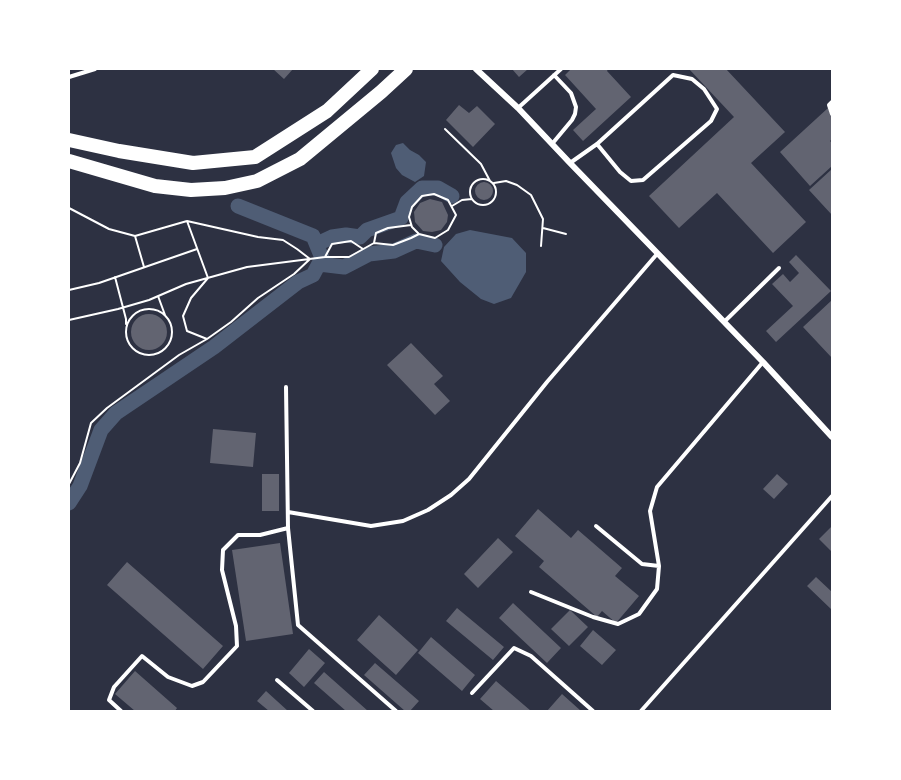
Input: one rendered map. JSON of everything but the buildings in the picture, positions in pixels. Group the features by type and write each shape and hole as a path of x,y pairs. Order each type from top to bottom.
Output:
{"highway":[{"path":"69,140 194,164 255,157 327,111 372,69"},
{"path":"69,160 155,186 191,190 225,188 257,181 300,159 406,69"}],"street":[{"path":"476,69 518,108 763,362 832,437"}],"lane":[{"path":"69,77 95,69"},
{"path":"518,108 561,69"},
{"path":"552,144 572,120 576,107 571,93 554,75"},
{"path":"570,164 597,144 673,75 692,79 704,89 717,109 711,121 643,180 632,181 620,172 597,144"},
{"path":"832,102 829,105 832,114"},
{"path":"288,512 371,526 403,521 428,510 451,495 468,479 658,253"},
{"path":"724,322 779,268"},
{"path":"531,592 593,617 618,624 639,614 657,589 659,566 650,511 657,487 763,362"},
{"path":"286,387 288,528 298,625 396,711"},
{"path":"641,711 832,496"},
{"path":"596,526 642,564 659,566"},
{"path":"121,711 109,700 114,687 142,656 168,676 192,686 203,682 237,646 236,626 222,570 224,550 238,535 260,535 288,528"},
{"path":"472,693 514,648 531,656 593,711"},
{"path":"277,680 313,711"}],"path":[{"path":"445,129 482,164 490,181"},
{"path":"494,183 497,193 490,204 479,205 472,199 470,189 476,181 484,179 494,183 506,181 517,184 531,195 543,219 541,246"},
{"path":"434,194 448,200 456,215 448,230 435,238 419,234 411,225 409,217 412,207 422,196 434,194"},
{"path":"451,206 462,200 472,199"},
{"path":"69,208 109,229 135,236 187,221 258,237 283,240 310,259"},
{"path":"187,221 208,278"},
{"path":"374,243 376,233 388,228 411,225"},
{"path":"542,228 566,234"},
{"path":"69,320 118,309 186,284 247,267 325,257 349,257 374,243 393,245 419,234"},
{"path":"135,236 144,267"},
{"path":"325,257 332,244 351,241 363,249"},
{"path":"69,290 99,283 197,249"},
{"path":"69,484 80,463 92,423 107,408 179,355 231,322 258,298 294,274 310,259"},
{"path":"115,277 126,319 127,339 140,353 153,355 164,350 172,338 171,325 158,296"},
{"path":"207,339 187,331 183,316 191,298 208,278"},
{"path":"126,327 133,315 140,310 153,309 165,315"}],"water":[{"path":"403,143 426,162 424,176 415,182 402,175 396,168 391,153 396,145"},
{"path":"470,230 512,238 526,253 526,272 511,298 494,304 481,299 460,282 441,261 444,247 456,234"}],"waterway":[{"path":"317,244 332,237 346,235 360,237 367,230 401,218 407,202 422,188 438,188 452,196"},
{"path":"69,503 80,486 101,430 116,413 214,347 298,282 313,275 322,258 313,236 238,206"},
{"path":"319,264 344,267 369,254 394,251 416,241 435,245"}]}
